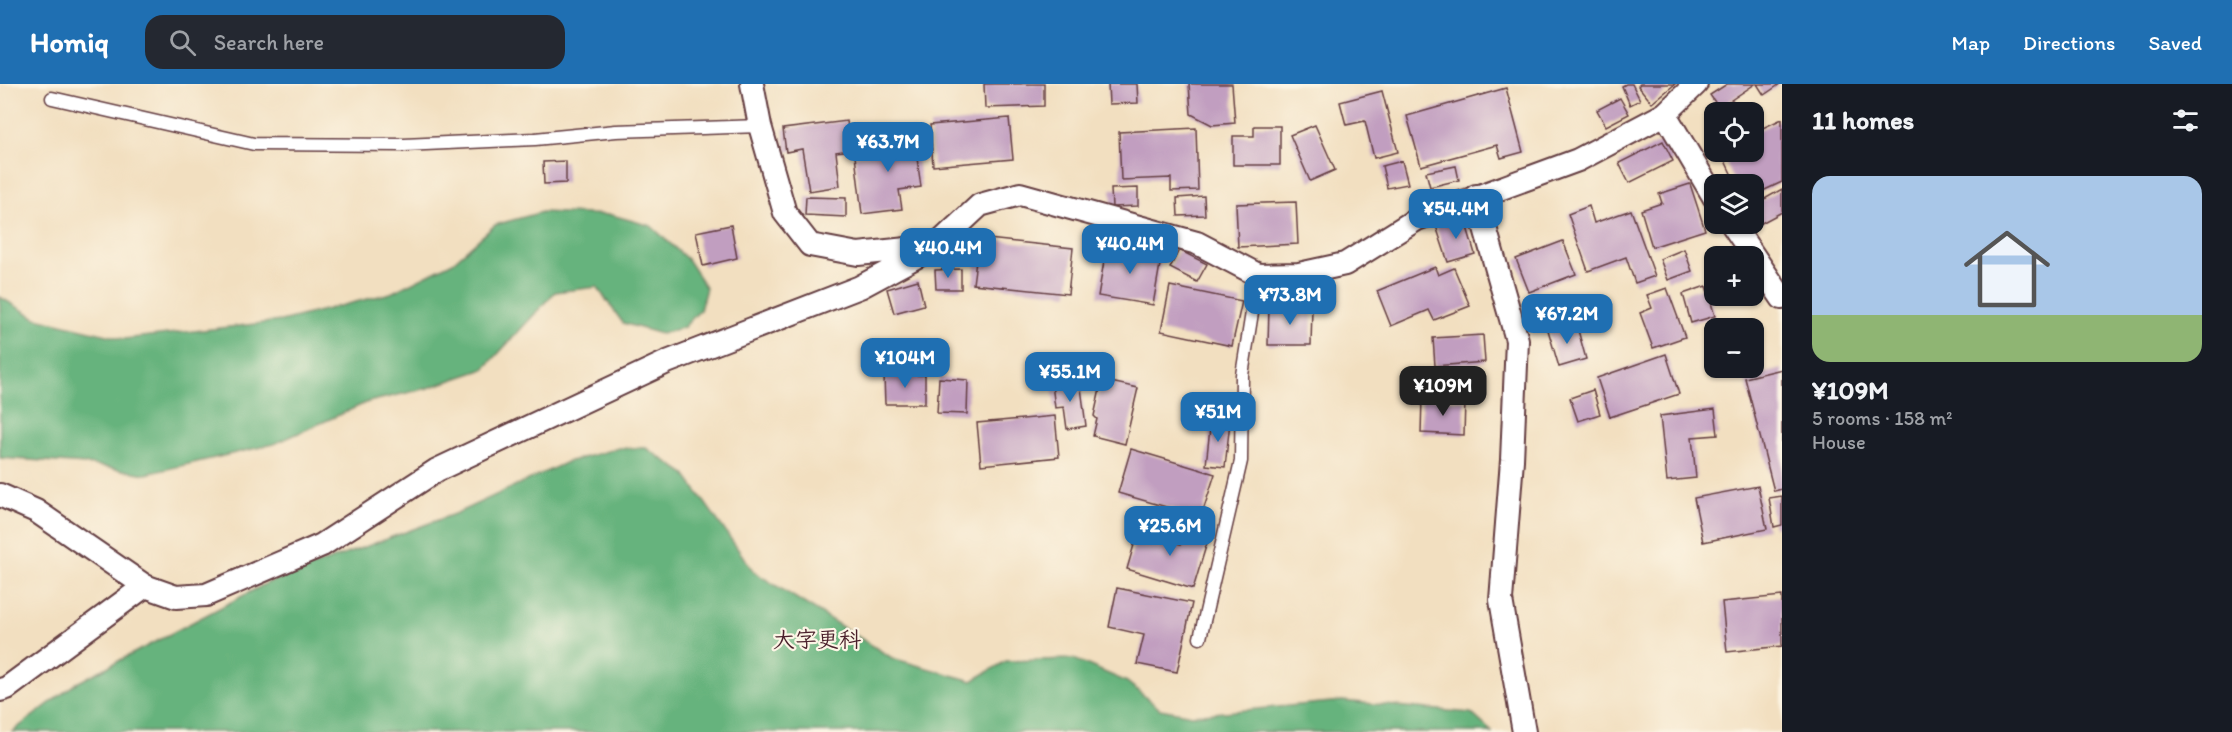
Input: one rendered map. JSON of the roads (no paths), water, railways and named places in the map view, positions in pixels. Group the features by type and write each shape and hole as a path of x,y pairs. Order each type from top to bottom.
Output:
{"street":[{"path":"752,84 760,126 785,213 810,245 858,254 936,246"},
{"path":"0,495 36,510 145,586 176,597 206,595 322,545 437,470 667,362 860,287 936,246 980,205 1020,194 1197,243 1258,275 1299,274 1345,264 1417,219 1578,160 1665,114 1696,84"},
{"path":"1665,114 1704,180"},
{"path":"1476,196 1517,340 1512,460 1500,600 1524,732"},
{"path":"1739,234 1782,298"},
{"path":"0,690 7,688 145,586"}],"lane":[{"path":"52,98 254,144 404,145 535,139 616,131 760,126"},
{"path":"1200,638 1241,461 1242,375 1258,275"}],"district":[{"name":"大字更科","path":"817,639"}]}
